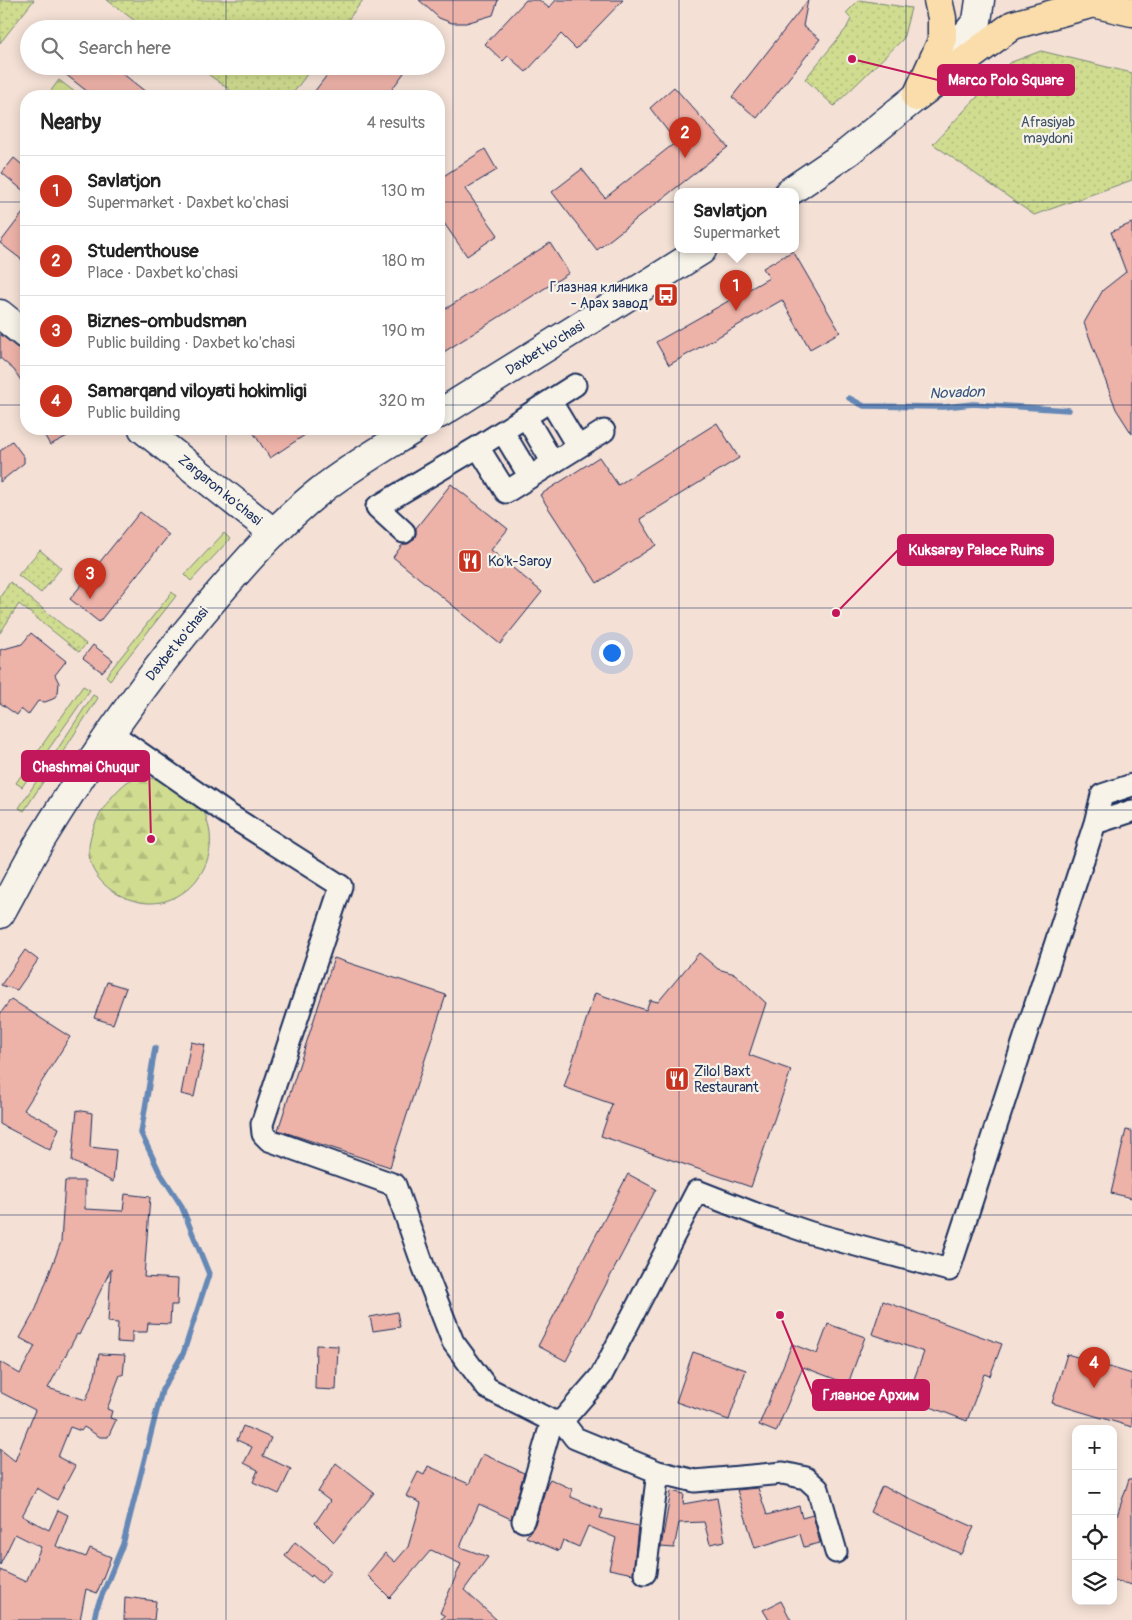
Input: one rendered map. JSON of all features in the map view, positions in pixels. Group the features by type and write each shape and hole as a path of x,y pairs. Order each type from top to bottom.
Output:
{"main road":[{"path":"916,97 942,41 942,18 938,0"},
{"path":"916,97 977,21 980,0"},
{"path":"795,188 848,152 916,97 1013,24 1087,1 1132,12"},
{"name":"Daxbet ko'chasi","path":"445,410 697,253"},
{"path":"0,314 20,330"},
{"name":"Zargaron ko'chasi","path":"151,435 274,533"},
{"name":"Daxbet ko'chasi","path":"0,914 43,836 110,732 166,655 189,627 274,533 320,491 404,435"}],"street":[{"path":"404,532 377,506 503,432 575,385"},
{"path":"551,402 578,447"},
{"path":"526,417 553,463"},
{"path":"478,447 506,492 604,431"},
{"path":"503,432 530,477"},
{"path":"110,732 226,813 340,886 262,1124 263,1134 269,1140 395,1185 424,1268 453,1342 487,1388 557,1421 575,1438 658,1472 695,1481 783,1473 806,1478 818,1489 836,1552"},
{"path":"523,1521 557,1421 601,1376 697,1191 811,1233 949,1270 1096,823 1102,796 1132,785"},
{"path":"1096,823 1132,811"},
{"path":"645,1573 658,1472"}],"green space":[{"path":"0,0 34,0 0,43"},
{"path":"107,0 363,0 348,20 134,20"},
{"path":"859,0 911,8 903,39 834,106 805,79 846,29 851,19 846,13"},
{"name":"Afrasiyab maydoni","path":"1041,51 1132,73 1132,180 1034,215 933,144 1009,63"},
{"path":"209,75 306,75 295,90 230,90"},
{"path":"59,80 72,90 52,90"},
{"path":"224,533 230,539 191,581 185,575"},
{"path":"40,550 61,568 41,593 18,575"},
{"path":"10,582 86,644 79,652 19,604 0,633 0,597"},
{"path":"172,592 176,596 110,680 106,676"},
{"path":"83,686 90,690 22,787 16,783"},
{"path":"93,695 98,698 24,811 19,808"},
{"path":"138,778 149,778 165,782 199,804 205,814 210,836 210,850 206,864 199,877 189,888 177,896 164,901 149,903 128,899 108,888 94,871 90,861 89,850 92,831 96,822 113,796 129,781"}],"building":[{"path":"419,0 498,0 493,15 466,23 452,23 439,18"},
{"path":"526,0 539,0 549,8 556,0 623,0 576,49 561,34 526,72 508,56 503,61 485,44"},
{"path":"808,0 803,26 820,39 757,118 732,97"},
{"path":"66,75 124,75 143,90 85,90"},
{"path":"327,75 402,75 391,90 316,90"},
{"path":"674,87 728,147 597,250 552,192 582,169 605,198 676,142 650,108"},
{"path":"485,149 497,170 465,189 498,235 467,256 445,225 445,175"},
{"path":"14,158 20,163 20,188 2,173"},
{"path":"20,217 20,258 0,243"},
{"path":"1132,223 1132,434 1116,409 1084,323 1103,290 1126,272 1111,232"},
{"path":"550,243 569,273 445,351 445,309"},
{"path":"789,253 794,253 840,332 810,349 782,300 669,365 656,342 769,278 763,268"},
{"path":"0,334 20,349 20,379 14,370 0,358"},
{"path":"717,423 739,458 640,519 656,545 597,583 540,495 599,457 618,485"},
{"path":"44,435 69,435 50,445"},
{"path":"255,435 305,435 270,458"},
{"path":"12,441 24,457 24,463 0,482 0,451"},
{"path":"451,484 508,529 491,550 542,592 500,644 393,557 403,544 408,544 413,540 416,528"},
{"path":"140,512 169,535 99,622 70,599"},
{"path":"31,633 66,661 55,675 59,683 58,693 53,699 45,702 38,701 28,715 21,709 17,715 0,703 0,650 22,644"},
{"path":"93,645 113,660 102,672 83,658"},
{"path":"25,950 38,960 17,990 1,985"},
{"name":"Zilol Baxt Restaurant","path":"699,953 718,969 735,974 766,1003 749,1055 791,1070 751,1187 601,1136 612,1104 564,1087 595,993 646,1010 650,1000 658,1002"},
{"path":"334,958 446,995 390,1167 278,1130"},
{"path":"107,982 126,988 113,1024 94,1018"},
{"path":"11,999 70,1037 24,1110 59,1128 50,1150 0,1124 0,1014"},
{"path":"191,1042 205,1045 194,1097 181,1094"},
{"path":"77,1110 92,1113 90,1147 116,1150 113,1182 72,1161"},
{"path":"1126,1130 1132,1131 1132,1198 1111,1193"},
{"path":"628,1174 656,1189 566,1361 538,1346"},
{"path":"65,1181 85,1181 85,1209 123,1211 125,1194 150,1197 144,1277 178,1279 177,1305 171,1305 170,1324 148,1323 147,1332 132,1332 132,1343 117,1342 118,1323 108,1322 111,1269 79,1335 77,1334 48,1388 86,1400 95,1376 99,1354 125,1355 123,1375 120,1375 107,1409 112,1411 110,1418 116,1420 108,1437 100,1437 84,1427 81,1431 70,1427 58,1457 75,1466 57,1500 37,1488 22,1516 49,1530 58,1510 68,1515 56,1546 86,1557 90,1548 111,1557 97,1593 86,1589 80,1620 0,1620 0,1570 26,1582 41,1547 15,1534 0,1565 0,1449 15,1461 35,1410 0,1392 0,1362 20,1374 35,1346 20,1338 36,1309 61,1242"},
{"path":"883,1301 1002,1344 990,1376 984,1374 967,1421 907,1398 924,1352 872,1334"},
{"path":"397,1312 400,1327 373,1331 370,1317"},
{"path":"828,1324 865,1337 848,1384 803,1367 776,1432 759,1425 792,1344 817,1354"},
{"path":"316,1345 338,1346 336,1390 315,1389"},
{"path":"693,1352 746,1370 729,1420 676,1402"},
{"path":"1067,1354 1132,1374 1132,1427 1052,1403"},
{"path":"243,1426 271,1438 263,1456 291,1469 279,1494 253,1482 258,1470 244,1463 252,1447 237,1440"},
{"path":"483,1454 524,1473 511,1519 479,1504 460,1547 488,1557 464,1590 497,1620 440,1620 445,1616 440,1613 461,1564 431,1550 390,1598 367,1575 385,1553 395,1562 408,1547 421,1503 406,1496 418,1472 424,1475 428,1466 469,1484"},
{"path":"336,1463 374,1493 334,1542 315,1523 330,1501 318,1492"},
{"path":"550,1479 572,1489 571,1497 603,1510 600,1518 638,1526 633,1574 609,1569 616,1538 588,1526 579,1547 563,1540 559,1551 526,1537 535,1524"},
{"path":"1129,1479 1132,1479 1132,1585 1117,1581 1117,1516"},
{"path":"882,1486 974,1527 961,1554 870,1512"},
{"path":"758,1488 767,1515 799,1506 802,1518 813,1515 820,1543 804,1547 800,1534 755,1548 737,1490"},
{"path":"671,1491 684,1494 683,1504 717,1498 725,1541 710,1544 704,1522 679,1523 674,1548 661,1547"},
{"path":"295,1542 331,1571 321,1583 285,1556"},
{"path":"125,1597 156,1601 154,1620 124,1620"},
{"path":"781,1601 791,1620 769,1620 763,1610"}],"waterway":[{"name":"Novadon","path":"849,398 864,406 944,407 973,404 1069,410"},
{"path":"94,1620 96,1610 123,1544 162,1390 183,1354 209,1274 181,1205 159,1171 141,1133 155,1048"}],"place":[{"name":"Marco Polo Square","path":"852,59"},
{"name":"Studenthouse","path":"685,158"},
{"name":"Глазная клиника - Арах завод","path":"666,295"},
{"name":"Savlatjon","path":"736,311"},
{"name":"Ko'k-Saroy","path":"470,561"},
{"name":"Biznes-ombudsman","path":"90,599"},
{"name":"Kuksaray Palace Ruins","path":"836,613"},
{"name":"Chashmai Chuqur","path":"151,839"},
{"name":"Zilol Baxt Restaurant","path":"677,1079"},
{"name":"Главное Архим","path":"780,1315"},
{"name":"Samarqand viloyati hokimligi","path":"1094,1388"}]}
